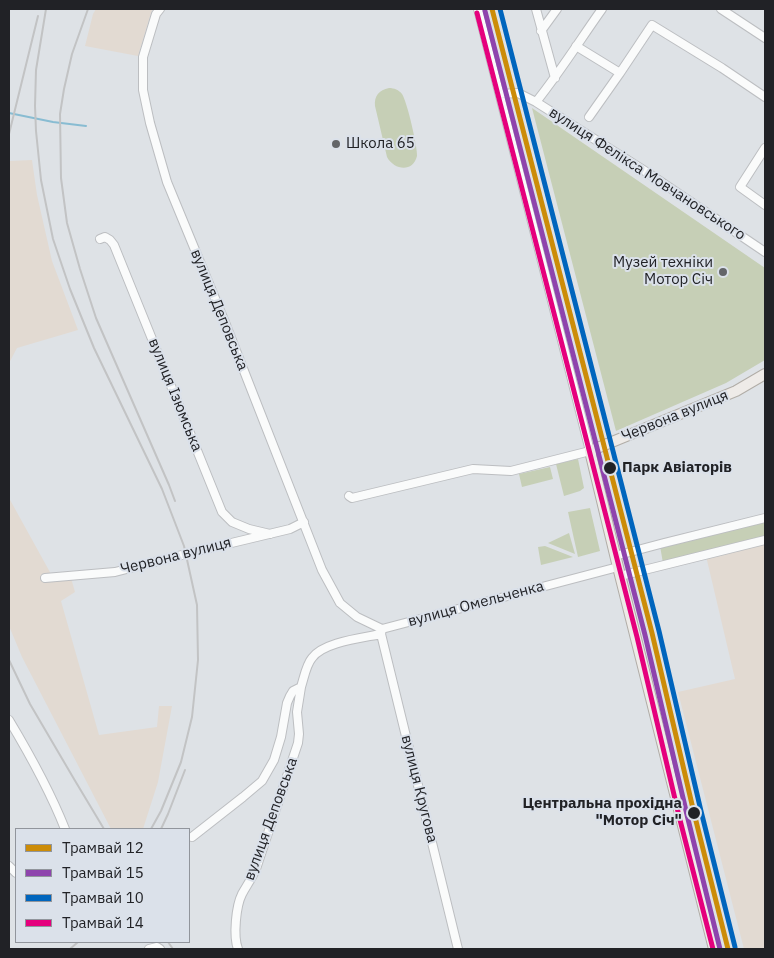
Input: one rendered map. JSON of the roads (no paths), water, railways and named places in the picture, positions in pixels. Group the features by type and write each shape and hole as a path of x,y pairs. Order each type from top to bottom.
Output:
{"main road":[{"name":"Червона вулиця","path":"590,451 736,391 765,374"},
{"path":"590,451 714,949"}],"street":[{"name":"вулиця Деповська","path":"160,9 156,14 143,57 143,90 150,123 167,182 226,325 322,570 340,603 382,631"},
{"path":"478,9 590,451"},
{"path":"536,9 555,78"},
{"path":"541,30 557,9"},
{"path":"536,102 555,78 602,9"},
{"path":"721,9 765,38"},
{"path":"590,117 652,25 765,97"},
{"path":"576,46 620,73"},
{"name":"вулиця Фелікса Мовчановського","path":"500,94 518,93 536,102 640,168 765,252"},
{"path":"765,148 740,187 765,205"},
{"name":"вулиця Ізюмська","path":"100,239 105,237 114,245 222,512 232,522 249,529 270,534"},
{"name":"Червона вулиця","path":"349,496 352,498 473,468 511,471 590,451"},
{"path":"615,556 765,518"},
{"name":"Червона вулиця","path":"45,578 115,572 290,529 304,522"},
{"name":"вулиця Омельченка","path":"382,631 619,572 765,540"},
{"name":"вулиця Деповська","path":"238,949 235,942 239,901 254,873 298,743 297,712 301,687 311,659 318,651 330,645 382,631"},
{"name":"вулиця Кругова","path":"382,631 458,949"},
{"name":"вулиця Деповська","path":"192,837 262,781 274,760 282,737 287,703 293,692 301,687"},
{"path":"9,720 54,802 66,828"},
{"path":"149,949 157,947 160,949"}],"waterway":[{"path":"9,113 53,122 86,126"}],"railway":[{"path":"46,9 36,70 35,106 41,180 53,239 70,289 94,348 162,489 184,546 197,605 198,660 192,717 181,762 161,811 152,828"},
{"path":"88,9 72,54 60,114 61,178 67,223 96,318 175,501"},
{"path":"9,134 38,16"},
{"path":"9,660 30,704 103,828"},
{"path":"161,828 185,770"},
{"path":"70,949 77,943"},
{"path":"169,943 173,949"}],"tram line":[{"name":"12","path":"492,9 652,633 728,949"},
{"name":"10","path":"500,9 659,631 735,947"},
{"name":"15","path":"485,11 645,635 720,949"},
{"name":"14","path":"477,13 637,637 679,816 713,949"}],"place":[{"name":"Школа 65","path":"336,144"},
{"name":"Музей техніки Мотор Січ","path":"723,272"},
{"name":"Парк Авіаторів","path":"610,468"},
{"name":"Центральна прохідна \"Мотор Січ\"","path":"694,813"}]}
